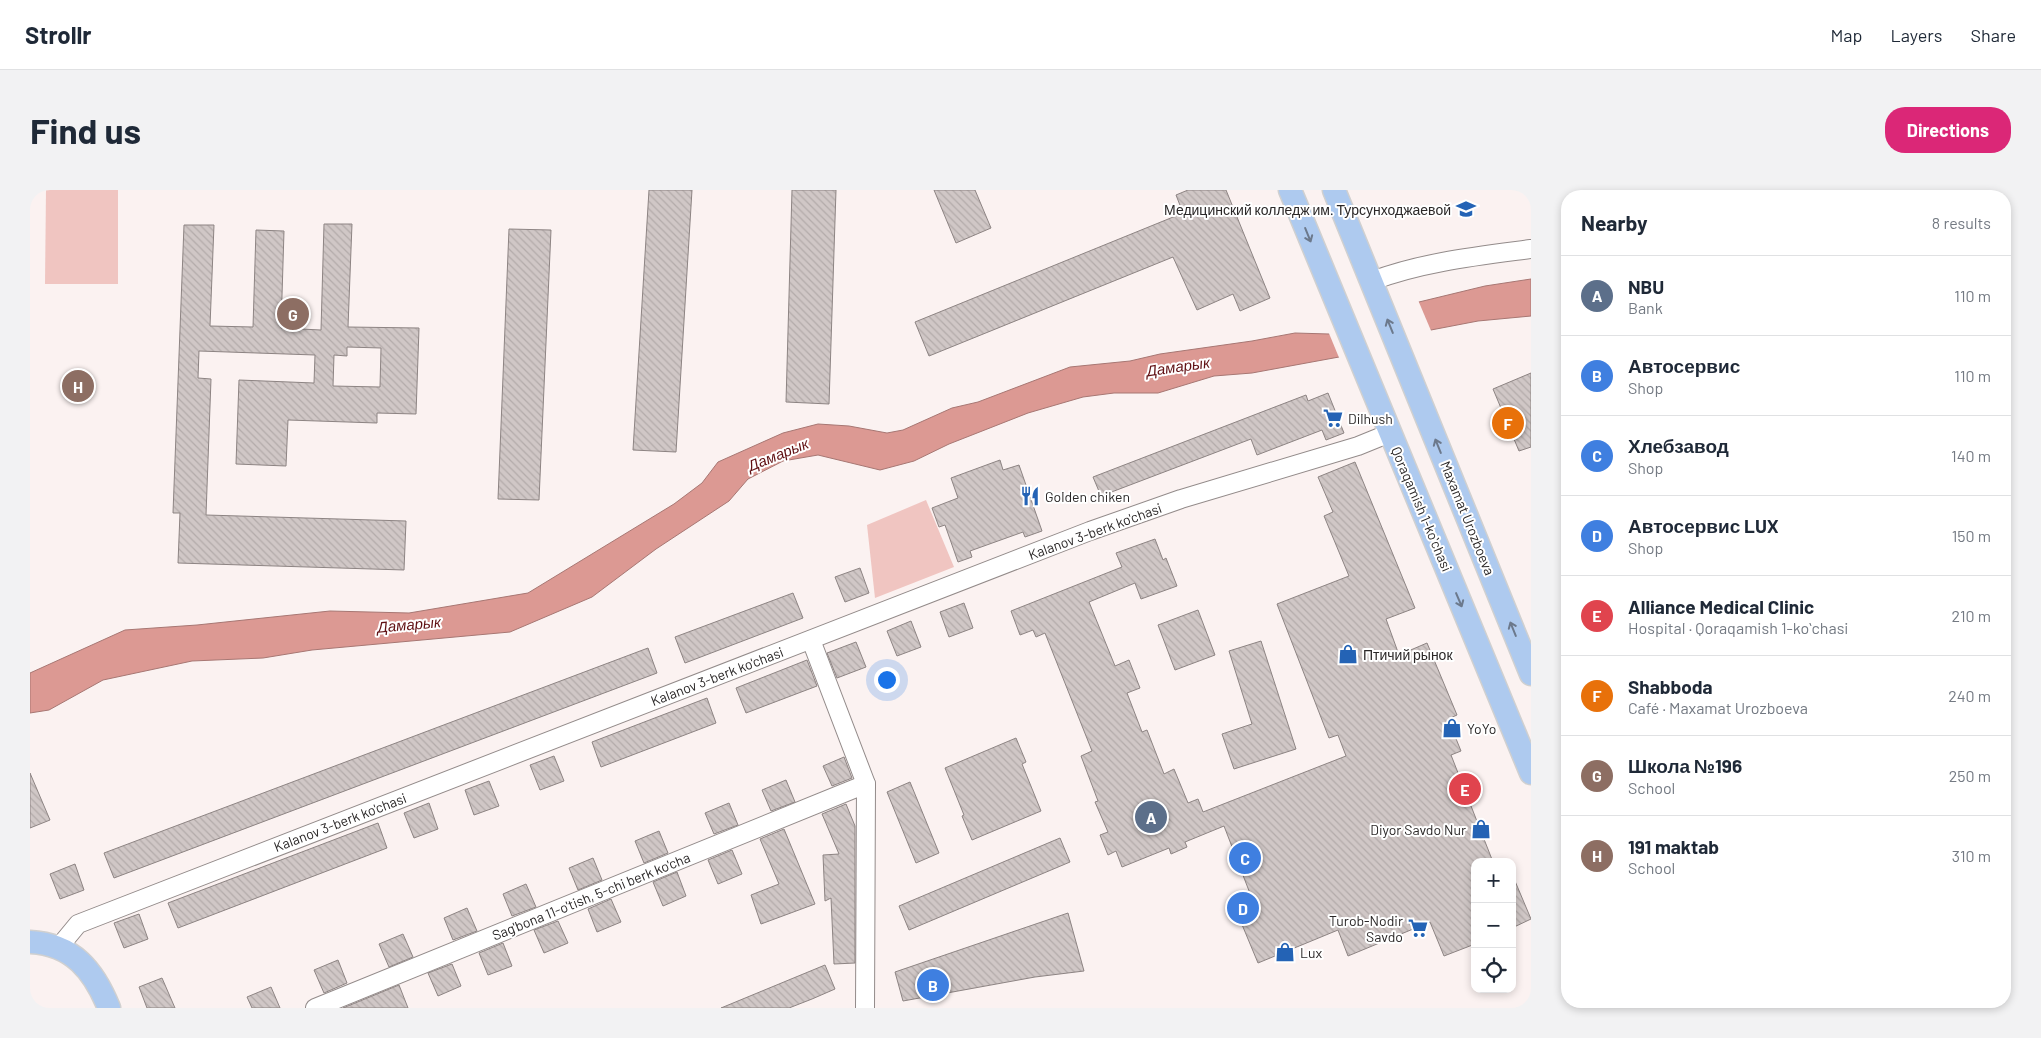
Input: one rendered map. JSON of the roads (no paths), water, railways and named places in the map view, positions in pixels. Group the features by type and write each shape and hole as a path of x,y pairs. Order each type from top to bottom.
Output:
{"main road":[{"name":"Qoraqamish 1-koʻchasi","path":"1290,190 1531,773"},
{"path":"1334,190 1373,285"},
{"name":"Maxamat Urozboeva","path":"1373,285 1531,674"},
{"path":"31,939 59,947 74,956 86,967 106,1001"}],"street":[{"path":"1373,285 1392,273 1461,258 1531,249"},
{"name":"Kalanov 3-berk ko'chasi","path":"59,947 78,924 1090,531 1182,499 1358,446 1390,433"},
{"path":"811,640 866,784 865,1008"},
{"name":"Sag'bona 11-o'tish, 5-chi berk ko'cha","path":"315,1008 866,784"}],"water":[{"name":"Дамарык","path":"1531,279 1531,316 1478,321 1431,330 1339,357 1252,373 1214,376 1158,393 1114,393 1083,397 1028,413 949,444 914,461 880,470 818,455 783,461 748,479 729,501 656,549 592,597 510,632 312,650 263,658 192,661 103,680 49,710 30,713 30,673 125,630 197,625 330,611 409,613 528,593 674,504 702,483 718,462 783,433 818,424 849,426 887,433 903,430 952,408 978,402 1070,367 1130,361 1160,354 1295,333 1329,334 1419,302 1485,286"}],"place":[{"name":"Медицинский колледж им. Турсунходжаевой","path":"1466,209"},
{"name":"Школа №196","path":"293,314"},
{"name":"191 maktab","path":"78,386"},
{"name":"Dilhush","path":"1333,418"},
{"name":"Shabboda","path":"1508,423"},
{"name":"Golden chiken","path":"1030,496"},
{"name":"Птичий рынок","path":"1348,654"},
{"name":"YoYo","path":"1452,728"},
{"name":"Alliance Medical Clinic","path":"1465,789"},
{"name":"NBU","path":"1151,817"},
{"name":"Diyor Savdo Nur","path":"1481,829"},
{"name":"Хлебзавод","path":"1245,858"},
{"name":"Автосервис LUX","path":"1243,908"},
{"name":"Turob-Nodir Savdo","path":"1418,928"},
{"name":"Lux","path":"1285,952"},
{"name":"Автосервис","path":"933,985"}]}
